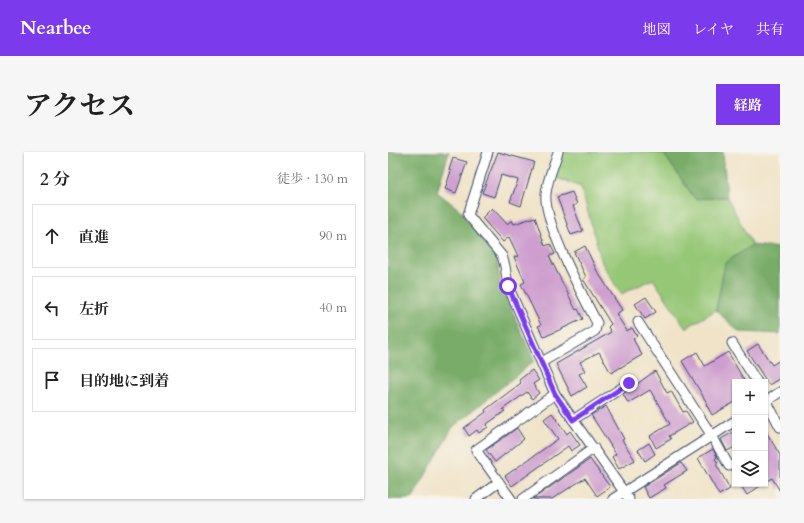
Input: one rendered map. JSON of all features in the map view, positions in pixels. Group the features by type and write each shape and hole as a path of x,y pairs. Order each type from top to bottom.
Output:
{"street":[{"path":"488,152 468,215 502,256 508,286 555,394 627,495"},
{"path":"542,362 595,331 597,323 569,267 549,216 546,194 558,152"},
{"path":"638,322 712,436 729,466"},
{"path":"732,343 755,379"},
{"path":"573,420 629,383"},
{"path":"768,398 780,392"},
{"path":"511,499 476,450 555,394"},
{"path":"768,405 780,427"},
{"path":"613,499 627,495 732,423"},
{"path":"523,499 594,448"},
{"path":"476,499 499,482"}],"green space":[{"path":"388,152 449,152 437,192 460,210 497,257 500,283 534,361 453,427 412,499 388,499"},
{"path":"561,152 651,152 664,154 695,199 727,197 752,245 725,263 716,310 686,328 653,279 621,294 602,263 581,187 554,177"},
{"path":"651,152 723,152 727,197 695,199 664,154"},
{"path":"752,245 780,248 780,334 739,332 716,310 725,263"}],"building":[{"path":"498,152 534,162 521,206 510,202 518,180 501,175 494,197 482,193"},
{"path":"453,158 467,162 456,193 445,189 451,171 449,170"},
{"path":"572,192 577,204 573,206 583,231 571,235 557,197"},
{"path":"492,208 507,224 512,220 514,224 535,217 545,246 550,244 555,254 549,256 576,310 578,309 583,319 544,337 538,326 541,325 521,284 525,282 514,257 518,256 509,237 503,242 482,218"},
{"path":"585,246 597,271 622,310 616,314 627,331 632,328 637,336 633,339 642,355 611,373 599,352 580,362 585,371 579,374 587,387 572,396 556,364 611,332 608,327 611,324 583,279 586,277 574,252"},
{"path":"646,297 656,312 645,319 635,304"},
{"path":"758,344 772,365 780,360 780,378 769,385 768,379 765,379 747,351"},
{"path":"697,352 705,366 728,352 743,379 732,379 732,404 712,415 706,404 707,403 682,361"},
{"path":"532,370 539,380 533,384 539,393 532,399 527,392 503,409 505,411 487,424 488,427 479,433 477,430 469,436 464,428 521,383 519,380"},
{"path":"655,371 667,393 671,391 683,412 686,411 693,422 669,436 671,439 656,448 650,436 670,424 650,390 628,403 623,394"},
{"path":"606,406 624,439 622,440 635,460 619,469 612,457 616,454 591,415"},
{"path":"552,413 567,434 570,431 580,445 571,451 568,446 512,486 505,476 558,439 544,419"},
{"path":"517,428 524,439 495,462 486,450"},
{"path":"732,433 732,448 727,451 721,439"},
{"path":"768,435 780,455 780,491 772,478 768,481"},
{"path":"649,443 655,454 645,461 638,450"},
{"path":"713,449 717,457 715,459 718,463 716,464 730,489 719,495 698,458"},
{"path":"590,459 610,487 597,496 585,478 552,499 533,499"},
{"path":"681,463 687,471 664,485 666,488 649,498 643,487"},
{"path":"742,487 759,487 747,495"}],"route":[{"path":"508,286 555,394 573,420 629,383"}]}
